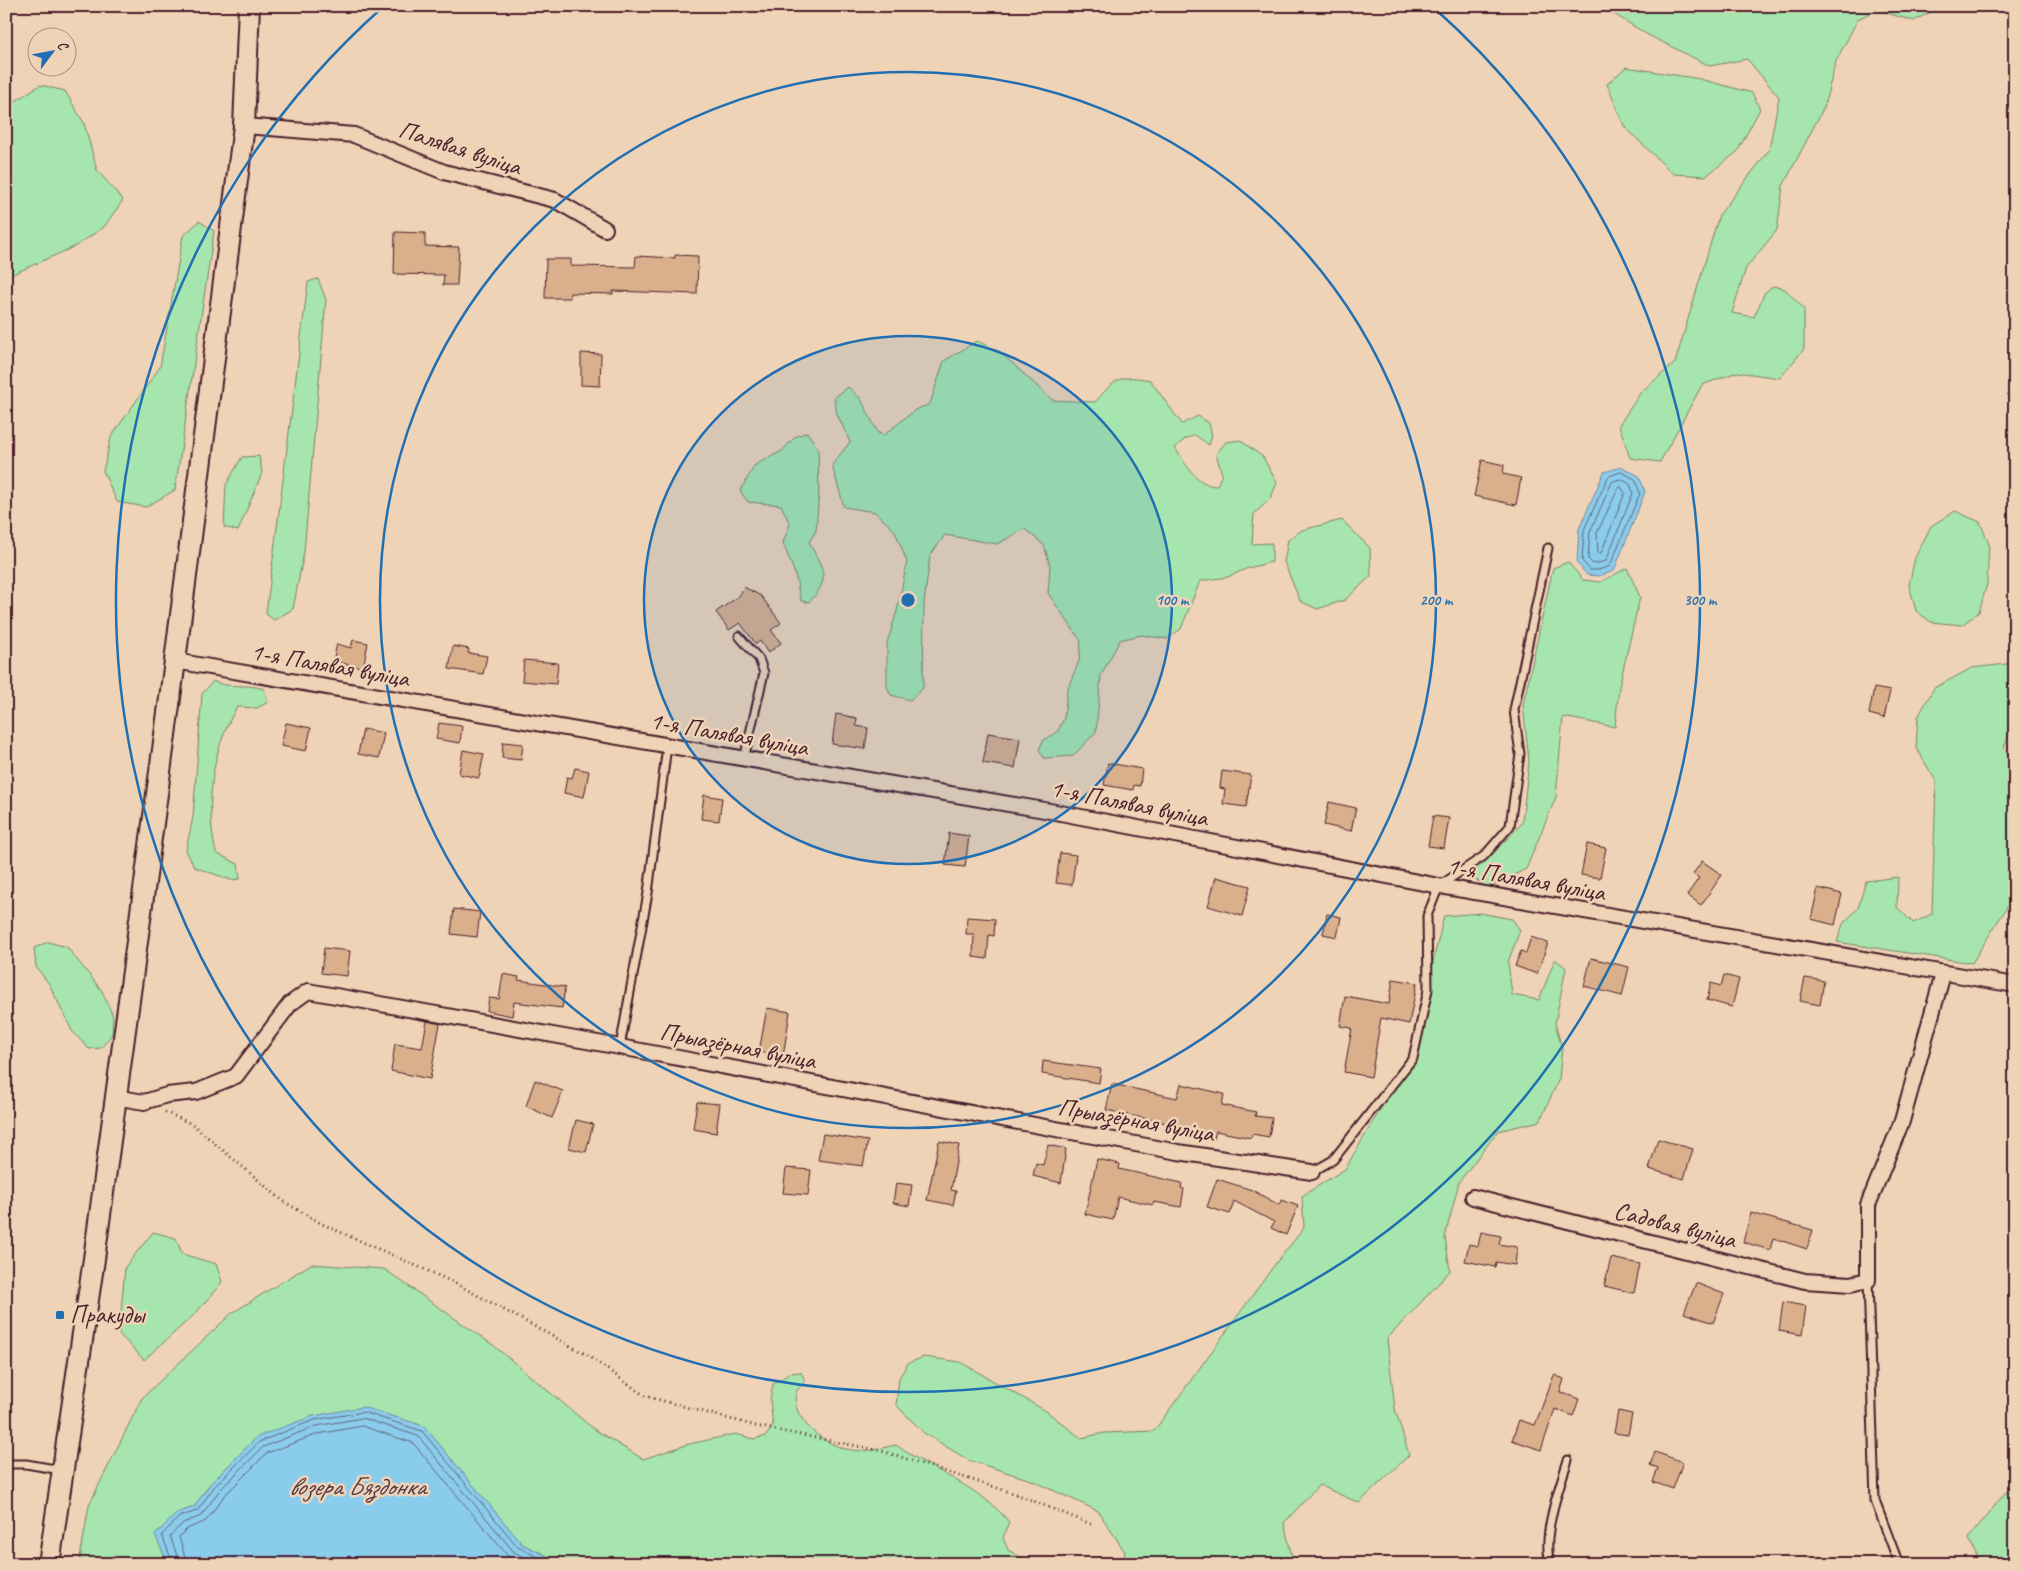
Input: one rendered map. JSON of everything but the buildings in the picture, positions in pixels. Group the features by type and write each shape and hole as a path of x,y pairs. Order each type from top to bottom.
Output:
{"main road":[{"path":"49,1564 64,1470 175,661 244,126 249,6"}],"street":[{"name":"Палявая вуліца","path":"244,126 354,135 444,172 555,200 605,229"},
{"name":"1-я Палявая вуліца","path":"175,661 1050,811 1439,886 2015,985"},
{"path":"1868,1280 1868,1205 1902,1121 1943,974"},
{"name":"Прыазёрная вуліца","path":"144,1102 167,1095 196,1092 236,1076 290,1004 308,991 620,1047 1168,1150 1312,1172"},
{"path":"115,1097 144,1102"},
{"name":"Садовая вуліца","path":"1473,1197 1805,1281 1850,1284 1868,1280"}],"lane":[{"path":"1312,1172 1333,1160 1413,1058 1428,990 1427,916 1439,886 1484,856 1510,826 1520,754 1514,710 1548,548"},
{"path":"739,636 759,659 764,673 744,759"},
{"path":"620,1047 648,893 667,746"},
{"path":"1868,1280 1875,1501 1899,1564"},
{"path":"1551,1564 1547,1555 1554,1505 1568,1460"},
{"path":"6,1464 26,1464 64,1470"}],"path":[{"path":"144,1102 192,1124 283,1201 322,1224 453,1282 588,1354 645,1396 756,1426 882,1451 1016,1494 1093,1525"}],"green space":[{"path":"1601,6 1941,6 1914,21 1876,10 1858,19 1836,61 1824,107 1783,186 1777,230 1746,268 1732,313 1754,317 1765,292 1774,286 1785,289 1804,309 1804,349 1780,378 1737,372 1702,385 1660,462 1630,458 1619,425 1641,392 1675,363 1719,215 1769,150 1779,97 1747,59 1710,66 1648,35"},
{"path":"1626,67 1700,79 1752,93 1760,109 1737,152 1706,176 1673,174 1624,126 1607,84"},
{"path":"40,85 65,91 84,123 97,170 123,200 104,227 76,246 6,277 6,107"},
{"path":"199,221 214,231 175,490 146,507 117,502 103,471 111,437 160,367 183,236"},
{"path":"318,279 326,300 304,552 293,609 274,620 266,614 308,282"},
{"path":"977,341 999,351 1052,400 1095,402 1118,380 1139,378 1150,380 1182,424 1198,416 1209,423 1212,435 1209,445 1195,435 1185,439 1175,448 1187,467 1198,478 1210,485 1217,486 1222,474 1216,454 1226,442 1240,440 1263,457 1277,483 1270,499 1254,514 1252,544 1272,543 1272,562 1248,568 1228,577 1200,581 1181,629 1167,639 1141,635 1120,640 1101,675 1096,732 1073,756 1044,758 1039,749 1044,740 1058,731 1064,718 1067,690 1079,661 1081,641 1048,593 1050,566 1044,545 1025,529 997,544 945,535 930,556 924,603 923,688 910,700 891,695 887,687 887,643 897,611 907,562 895,531 875,512 844,507 832,465 850,442 837,414 834,398 848,387 861,399 878,433 884,435 915,410 930,404 944,361"},
{"path":"807,432 818,449 819,490 816,531 809,542 823,573 821,586 809,602 801,601 795,574 783,543 790,524 781,505 748,502 740,491 755,465 782,451 795,437"},
{"path":"259,456 262,473 238,531 224,527 226,485 242,457"},
{"path":"1955,511 1980,522 1989,544 1987,584 1979,612 1962,625 1931,622 1916,611 1909,585 1915,558 1931,526"},
{"path":"1342,520 1370,548 1371,576 1345,600 1317,609 1300,601 1284,562 1288,540 1302,530"},
{"path":"1568,562 1583,580 1600,582 1627,568 1640,597 1619,687 1615,727 1563,717 1556,797 1526,869 1488,888 1468,874 1484,863 1522,823 1529,761 1523,705 1553,568"},
{"path":"2015,663 2015,722 2004,747 2015,767 2015,894 1972,963 1837,942 1843,924 1858,908 1866,881 1898,877 1897,907 1913,923 1932,914 1936,781 1916,748 1918,717 1934,688 1972,668"},
{"path":"213,681 225,685 251,686 264,689 268,702 257,708 237,707 221,741 213,778 211,816 216,853 238,864 240,879 231,880 194,867 186,850 193,817 202,694"},
{"path":"1480,913 1512,919 1520,930 1508,962 1512,995 1539,1000 1555,959 1566,968 1555,1023 1562,1048 1559,1079 1540,1121 1498,1131 1459,1182 1445,1237 1450,1271 1387,1339 1395,1409 1409,1455 1359,1503 1319,1485 1284,1523 1292,1557 1305,1564 1122,1564 1125,1552 1098,1511 1031,1480 968,1460 924,1433 896,1405 899,1378 908,1363 924,1357 960,1362 1046,1411 1081,1438 1104,1433 1154,1431 1276,1263 1304,1228 1302,1196 1345,1169 1409,1061 1444,916"},
{"path":"48,942 67,947 102,991 113,1016 112,1034 101,1048 89,1049 72,1031 49,984 36,967 34,948"},
{"path":"153,1232 176,1238 182,1254 216,1264 222,1282 196,1313 144,1360 119,1334 125,1267"},
{"path":"311,1264 384,1269 493,1345 595,1430 643,1459 689,1444 736,1434 754,1439 766,1436 773,1426 770,1400 773,1384 790,1373 801,1372 805,1381 796,1393 798,1412 803,1421 819,1436 837,1446 859,1451 896,1445 970,1489 997,1509 1009,1522 1003,1538 1008,1550 1032,1564 564,1564 522,1544 488,1505 210,1484 194,1507 177,1513 168,1564 79,1564 89,1505 142,1398 232,1313"},
{"path":"2015,1488 2015,1564 1980,1564 1968,1539 2005,1493"}],"water":[{"path":"1622,467 1639,476 1645,492 1614,571 1599,576 1587,575 1577,563 1579,529 1604,472"},
{"name":"возера Бяздонка","path":"363,1407 424,1426 522,1544 564,1564 168,1564 155,1535 177,1513 194,1507 210,1484 257,1437 313,1416"}],"place":[{"name":"Пракуды","path":"60,1315"}]}
